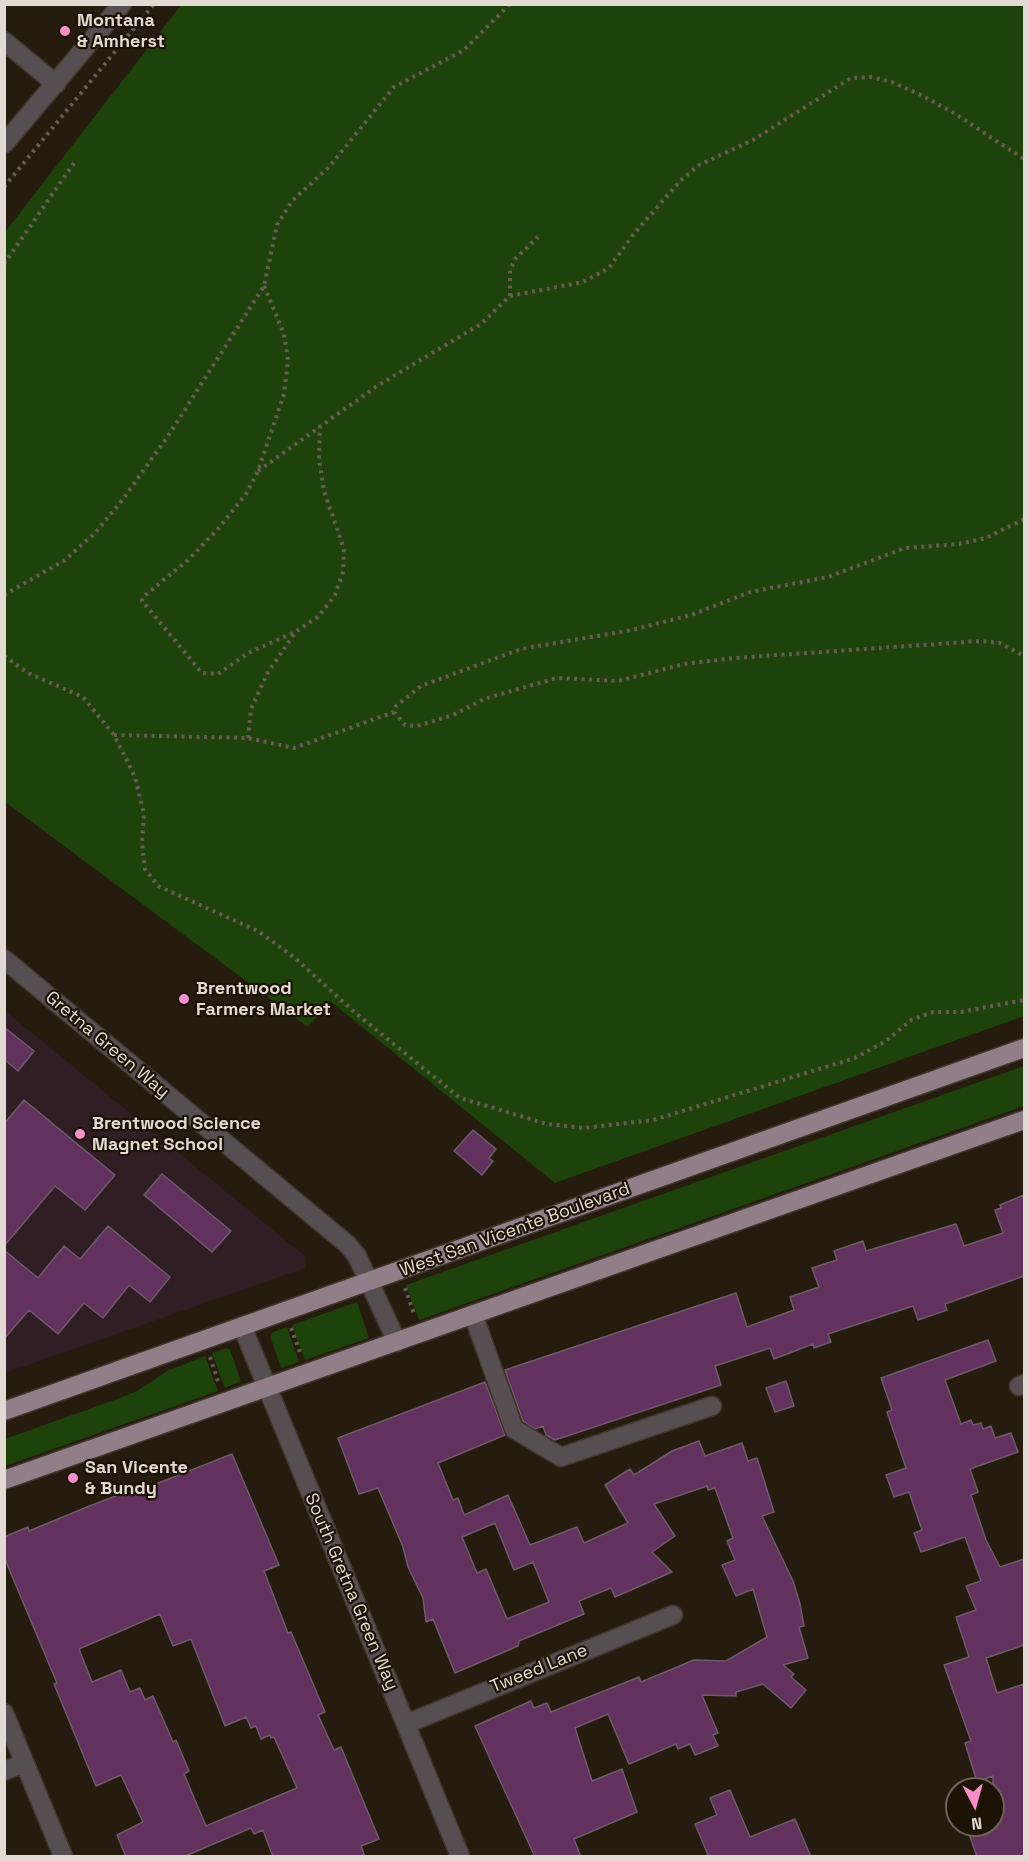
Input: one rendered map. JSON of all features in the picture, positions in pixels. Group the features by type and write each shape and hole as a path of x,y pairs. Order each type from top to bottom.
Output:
{"main road":[{"name":"West San Vicente Boulevard","path":"4,1411 1024,1048"},
{"path":"4,1480 1024,1120"}],"street":[{"path":"4,144 122,4"},
{"path":"4,40 56,84"},
{"name":"Gretna Green Way","path":"4,959 347,1244 357,1256 397,1342"},
{"path":"473,1314 514,1430 561,1457 712,1406"},
{"name":"South Gretna Green Way","path":"242,1326 460,1857"},
{"name":"Tweed Lane","path":"406,1724 673,1614"},
{"path":"4,1713 63,1857"},
{"path":"4,1771 24,1763"}],"path":[{"path":"4,187 154,4"},
{"path":"4,595 65,560 96,532 168,436 264,286 277,225 292,201 329,167 394,87 464,50 510,4"},
{"path":"258,471 320,425 441,345 481,324 510,296 583,282 609,268 633,235 680,181 699,165 753,140 851,78 871,78 892,82 921,95 954,113 1024,159"},
{"path":"4,264 76,160"},
{"path":"510,296 510,270 516,258 538,237"},
{"path":"264,286 285,334 288,360 284,394 258,471 246,494 218,529 188,560 146,594 142,601 202,673 210,676 218,674 248,653 295,632 318,617 335,595 343,572 344,549 324,491 319,459 320,425"},
{"path":"394,712 396,706 421,686 521,649 632,630 691,615 750,592 828,577 906,549 959,544 986,538 1024,519"},
{"path":"248,738 251,709 267,675 295,632"},
{"path":"394,712 405,725 417,726 453,715 484,699 557,678 618,681 684,664 735,658 980,641 1000,643 1024,656"},
{"path":"4,656 28,673 83,697 114,735 135,777 144,814 142,844 145,869 158,886 258,931 295,958 352,1010 460,1098 547,1124 584,1128 653,1120 855,1058 886,1041 911,1020 933,1012 962,1011 1024,1000"},
{"path":"114,735 248,738 294,748 394,712"},
{"path":"404,1284 417,1324"},
{"path":"290,1324 304,1361"},
{"path":"208,1353 222,1391"}],"shaded area":[{"name":"Brentwood Science Magnet School","path":"4,1010 306,1257 305,1268 5,1373"}],"green space":[{"path":"182,4 1024,5 1024,1016 555,1183 330,1001 308,1027 5,802 5,232"},
{"path":"1024,1066 1024,1106 419,1320 406,1285"},
{"path":"357,1302 369,1338 305,1360 292,1325"},
{"path":"287,1327 299,1362 281,1368 270,1336 273,1332"},
{"path":"226,1348 230,1350 241,1381 225,1388 212,1353"},
{"path":"205,1356 218,1391 5,1466 5,1439 137,1391 167,1371"}],"building":[{"path":"4,1027 34,1051 18,1071 4,1059"},
{"path":"24,1100 115,1175 85,1210 55,1186 4,1246 4,1124"},
{"path":"473,1130 496,1149 489,1158 493,1161 482,1175 454,1151"},
{"path":"162,1174 231,1231 212,1252 144,1195"},
{"path":"1024,1195 1024,1276 945,1304 947,1310 918,1320 913,1306 828,1334 831,1342 814,1348 813,1344 774,1359 770,1348 715,1366 721,1385 555,1440 546,1435 543,1426 535,1429 523,1421 505,1370 736,1293 747,1327 794,1310 790,1297 819,1287 812,1268 837,1260 834,1251 863,1241 866,1251 956,1224 964,1246 1003,1233 995,1210 1001,1208 1000,1205"},
{"path":"108,1226 170,1277 150,1302 129,1285 103,1318 84,1303 58,1334 29,1310 4,1339 4,1250 38,1278 64,1246 80,1259"},
{"path":"988,1340 996,1361 945,1380 961,1424 971,1420 973,1425 981,1423 983,1429 991,1426 995,1438 1011,1433 1018,1452 970,1469 978,1492 971,1495 986,1540 1000,1567 1024,1559 1024,1645 986,1658 997,1693 1024,1684 1024,1857 977,1857 970,1837 1005,1837 1005,1777 975,1777 965,1743 971,1741 944,1665 969,1657 956,1617 976,1610 966,1586 981,1581 965,1537 921,1552 914,1533 922,1530 909,1492 894,1497 886,1475 906,1468 887,1412 892,1410 881,1378"},
{"path":"786,1381 794,1406 775,1412 766,1388"},
{"path":"485,1382 505,1435 438,1463 453,1500 458,1498 464,1515 508,1495 530,1545 577,1527 584,1543 628,1523 605,1485 630,1469 634,1475 672,1451 699,1441 705,1456 742,1443 748,1461 757,1458 774,1512 762,1516 793,1581 800,1604 804,1626 799,1627 808,1658 783,1665 794,1674 791,1677 806,1690 791,1708 763,1684 736,1692 736,1696 702,1695 718,1733 713,1735 718,1746 695,1755 690,1744 678,1749 676,1744 629,1764 608,1714 575,1728 592,1781 622,1769 637,1812 574,1839 581,1857 535,1857 475,1726 531,1701 534,1708 547,1703 551,1712 639,1677 641,1682 694,1660 726,1661 767,1637 753,1589 736,1596 722,1565 735,1560 727,1541 733,1538 715,1488 708,1490 707,1486 654,1504 675,1536 652,1552 672,1572 615,1597 611,1588 579,1601 584,1614 519,1641 518,1646 455,1673 433,1619 426,1622 423,1598 408,1567 403,1547 378,1488 359,1494 338,1438","holes":["495,1523 514,1570 533,1562 549,1602 507,1619 486,1569 477,1573 462,1537"]},
{"path":"232,1454 279,1565 264,1571 288,1633 291,1632 325,1712 318,1715 334,1750 341,1747 379,1839 361,1846 365,1857 273,1857 263,1830 254,1834 251,1828 183,1857 126,1857 117,1835 143,1822 121,1775 96,1786 54,1684 57,1683 4,1557 4,1537 28,1527 29,1531 126,1492 128,1495","holes":["160,1614 173,1646 191,1639 225,1726 246,1717 251,1728 256,1726 261,1739 270,1735 271,1738 274,1737 297,1788 206,1826 184,1774 189,1771 176,1740 173,1742 153,1696 145,1700 140,1688 130,1692 121,1670 92,1682 79,1649"]},
{"path":"730,1790 750,1837 795,1819 811,1857 704,1857 708,1855 695,1824 717,1815 710,1798"}],"place":[{"name":"Montana & Amherst","path":"65,31"},
{"name":"Brentwood Farmers Market","path":"184,999"},
{"name":"Brentwood Science Magnet School","path":"80,1134"},
{"name":"San Vicente & Bundy","path":"73,1478"}]}
